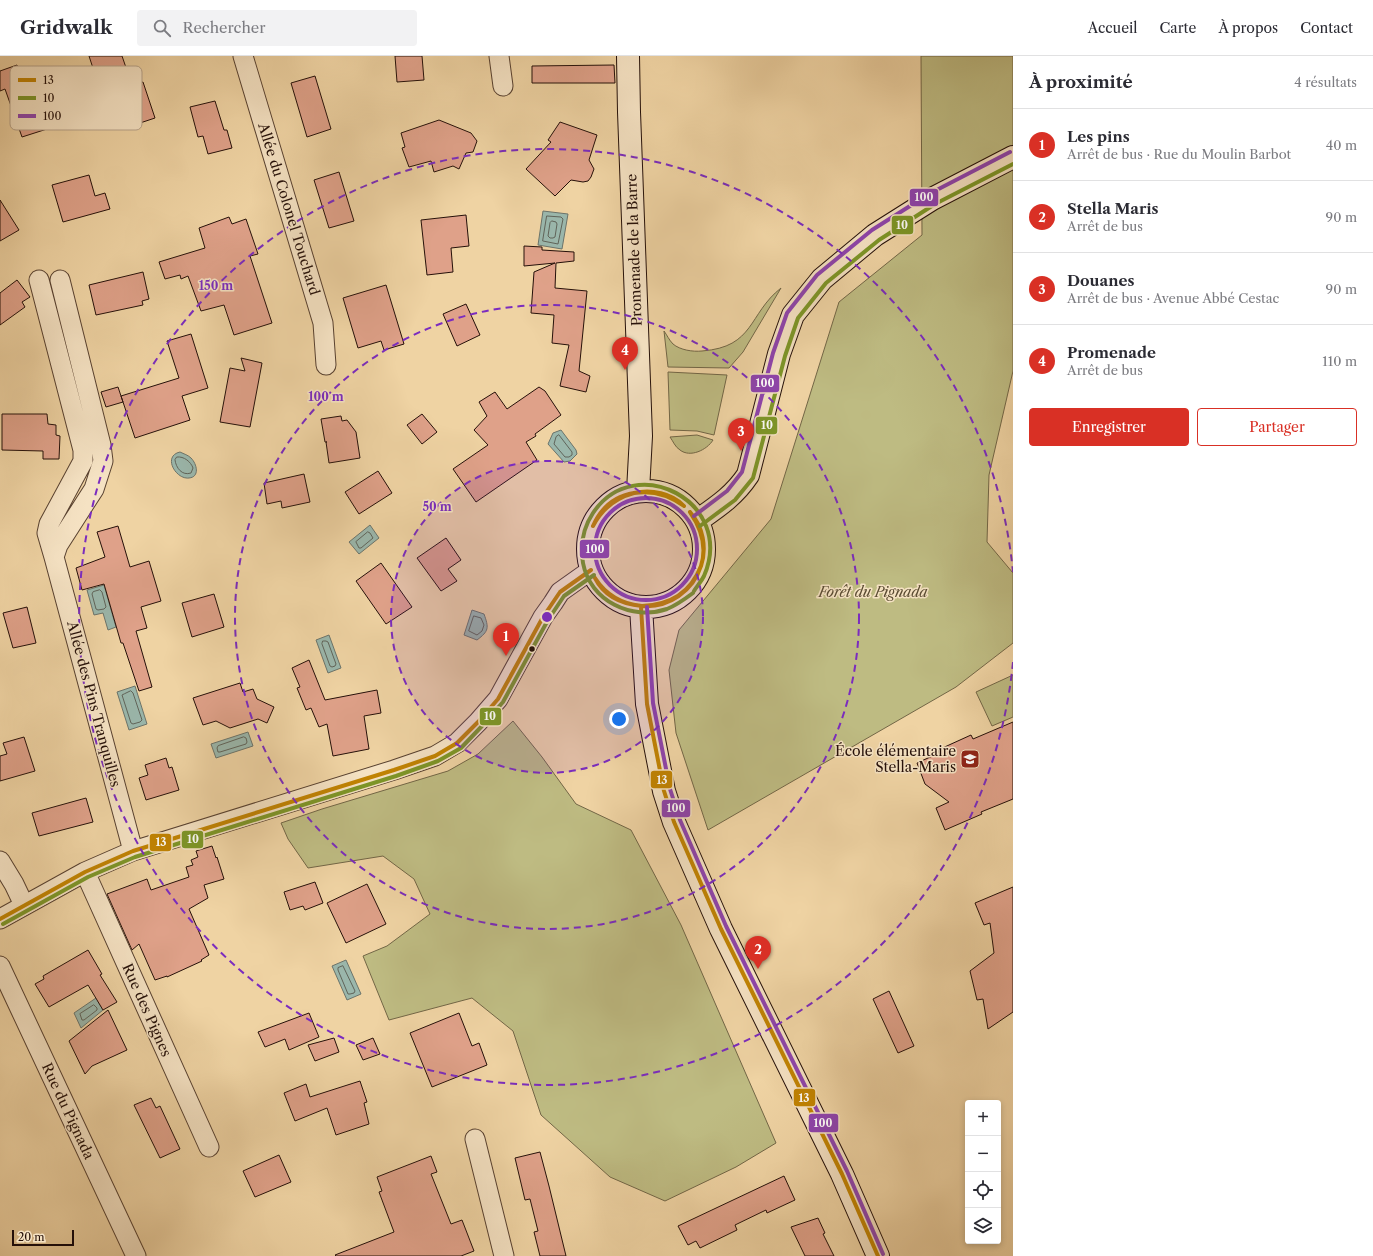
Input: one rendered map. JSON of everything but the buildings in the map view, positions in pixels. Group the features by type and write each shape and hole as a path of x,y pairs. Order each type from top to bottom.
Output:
{"main road":[{"name":"Promenade de la Barre","path":"628,56 641,436 638,491"},
{"path":"697,521 725,501 739,488 748,475 781,347 794,315 822,279 875,235 932,199 1013,157"},
{"path":"638,491 655,492 672,497 686,507 697,521 703,538 704,556 699,573 689,588 675,599 659,606 641,607 625,604 610,596 599,584 591,570 587,552 589,535 595,519 606,506 621,496 638,491"},
{"path":"641,607 647,704 664,791 674,822 721,928 838,1167 878,1256"}],"street":[{"name":"Allée du Colonel Touchard","path":"243,56 323,323 326,365"},
{"path":"499,56 503,86"},
{"name":"Allée des Pins Tranquilles","path":"39,280 83,450 82,461 49,524 47,533 133,851"},
{"path":"54,557 58,545 94,489 103,461 101,445 60,280"},
{"path":"0,919 85,872 133,851 435,756 457,743 498,699 543,617 560,592 591,570"},
{"path":"0,861 14,884 24,905"},
{"name":"Rue des Pignes","path":"85,872 209,1147"},
{"name":"Rue du Pignada","path":"0,966 136,1256"},
{"path":"475,1139 504,1256"}],"green space":[{"name":"Forêt du Pignada","path":"921,56 1013,56 1013,371 989,475 987,542 1013,573 1013,643 956,687 708,830 676,733 669,670 679,630 771,519 839,302 922,235"},
{"path":"781,288 743,352 729,368 668,367 664,331 673,344 683,349 698,351 719,348 732,343 742,336 770,298"},
{"path":"668,372 727,375 714,435 697,431 670,430"},
{"path":"697,435 713,440 703,450 693,453 680,450 675,446 670,437"},
{"path":"1013,675 1013,717 992,726 976,692"},
{"path":"513,721 542,757 576,804 631,830 681,925 776,1143 736,1167 665,1201 610,1177 541,1115 513,1031 472,998 389,1020 363,956 387,946 430,914 414,879 383,856 308,868 288,839 281,823 448,771 478,754"}],"water":[{"path":"543,211 568,214 562,249 538,245"},
{"path":"561,430 576,450 577,454 570,461 564,462 548,444 553,433"},
{"path":"180,452 190,457 195,464 196,473 192,477 184,478 176,472 173,467 172,458 175,454"},
{"path":"370,525 379,538 359,554 349,542"},
{"path":"104,585 116,627 108,630 103,613 94,615 87,590"},
{"path":"472,610 484,614 487,623 486,632 477,640 464,635"},
{"path":"329,635 341,668 328,673 316,640"},
{"path":"135,686 147,724 129,730 117,692"},
{"path":"248,732 253,746 216,758 211,744"},
{"path":"346,960 361,994 347,1000 332,966"},
{"path":"96,998 103,1010 81,1028 74,1013"}],"transit line":[{"name":"100","path":"694,516 727,491 742,472 773,353 787,313 817,275 872,230 929,194 1010,152"},
{"name":"10","path":"700,526 735,500 753,478 785,356 798,318 826,283 879,240 935,204 1013,164"},
{"name":"10","path":"693,593 681,602 667,609 654,612 627,610 614,605 603,597 594,588 587,576 582,556 583,537 593,513 611,495 633,486 655,486 676,493 694,507 706,526 710,549 704,576 694,591"},
{"name":"13","path":"634,493 648,492 660,494 667,496 684,506"},
{"name":"13","path":"593,526 604,508 615,500 634,493"},
{"name":"13","path":"593,526 605,509 615,501 634,493"},
{"name":"13","path":"634,493 661,493 674,498 684,506"},
{"name":"100","path":"646,498 666,501 675,506 689,520 694,529 697,549 694,569 689,578 675,592 666,597 646,600 626,597 617,592 603,578 598,569 595,549 598,529 603,520 617,506 626,501 646,498"},
{"name":"13","path":"690,512 698,524 703,538 704,552 701,566"},
{"name":"13","path":"690,512 702,538 703,559 701,566"},
{"name":"13","path":"642,606 661,604 679,596 692,583 701,566"},
{"name":"13","path":"642,606 662,603 678,595 692,583 701,566"},
{"name":"13","path":"0,919 85,872 133,851 435,756 457,743 498,699 543,617 560,592 591,570"},
{"name":"10","path":"3,924 88,877 135,857 396,776 438,761 461,748 503,702 548,620 564,596 594,575"},
{"name":"13","path":"595,578 599,584 615,598 642,606"},
{"name":"13","path":"595,578 603,590 614,598 627,603 642,606"},
{"name":"13","path":"641,607 647,704 664,791 674,822 721,929 842,1174 878,1256"},
{"name":"100","path":"647,607 653,703 670,789 680,820 726,926 847,1171 883,1254"}],"place":[{"name":"Promenade","path":"625,370"},
{"name":"Douanes","path":"741,451"},
{"name":"Les pins","path":"506,656"},
{"name":"École élémentaire Stella-Maris","path":"970,759"},
{"name":"Stella Maris","path":"758,969"}]}
